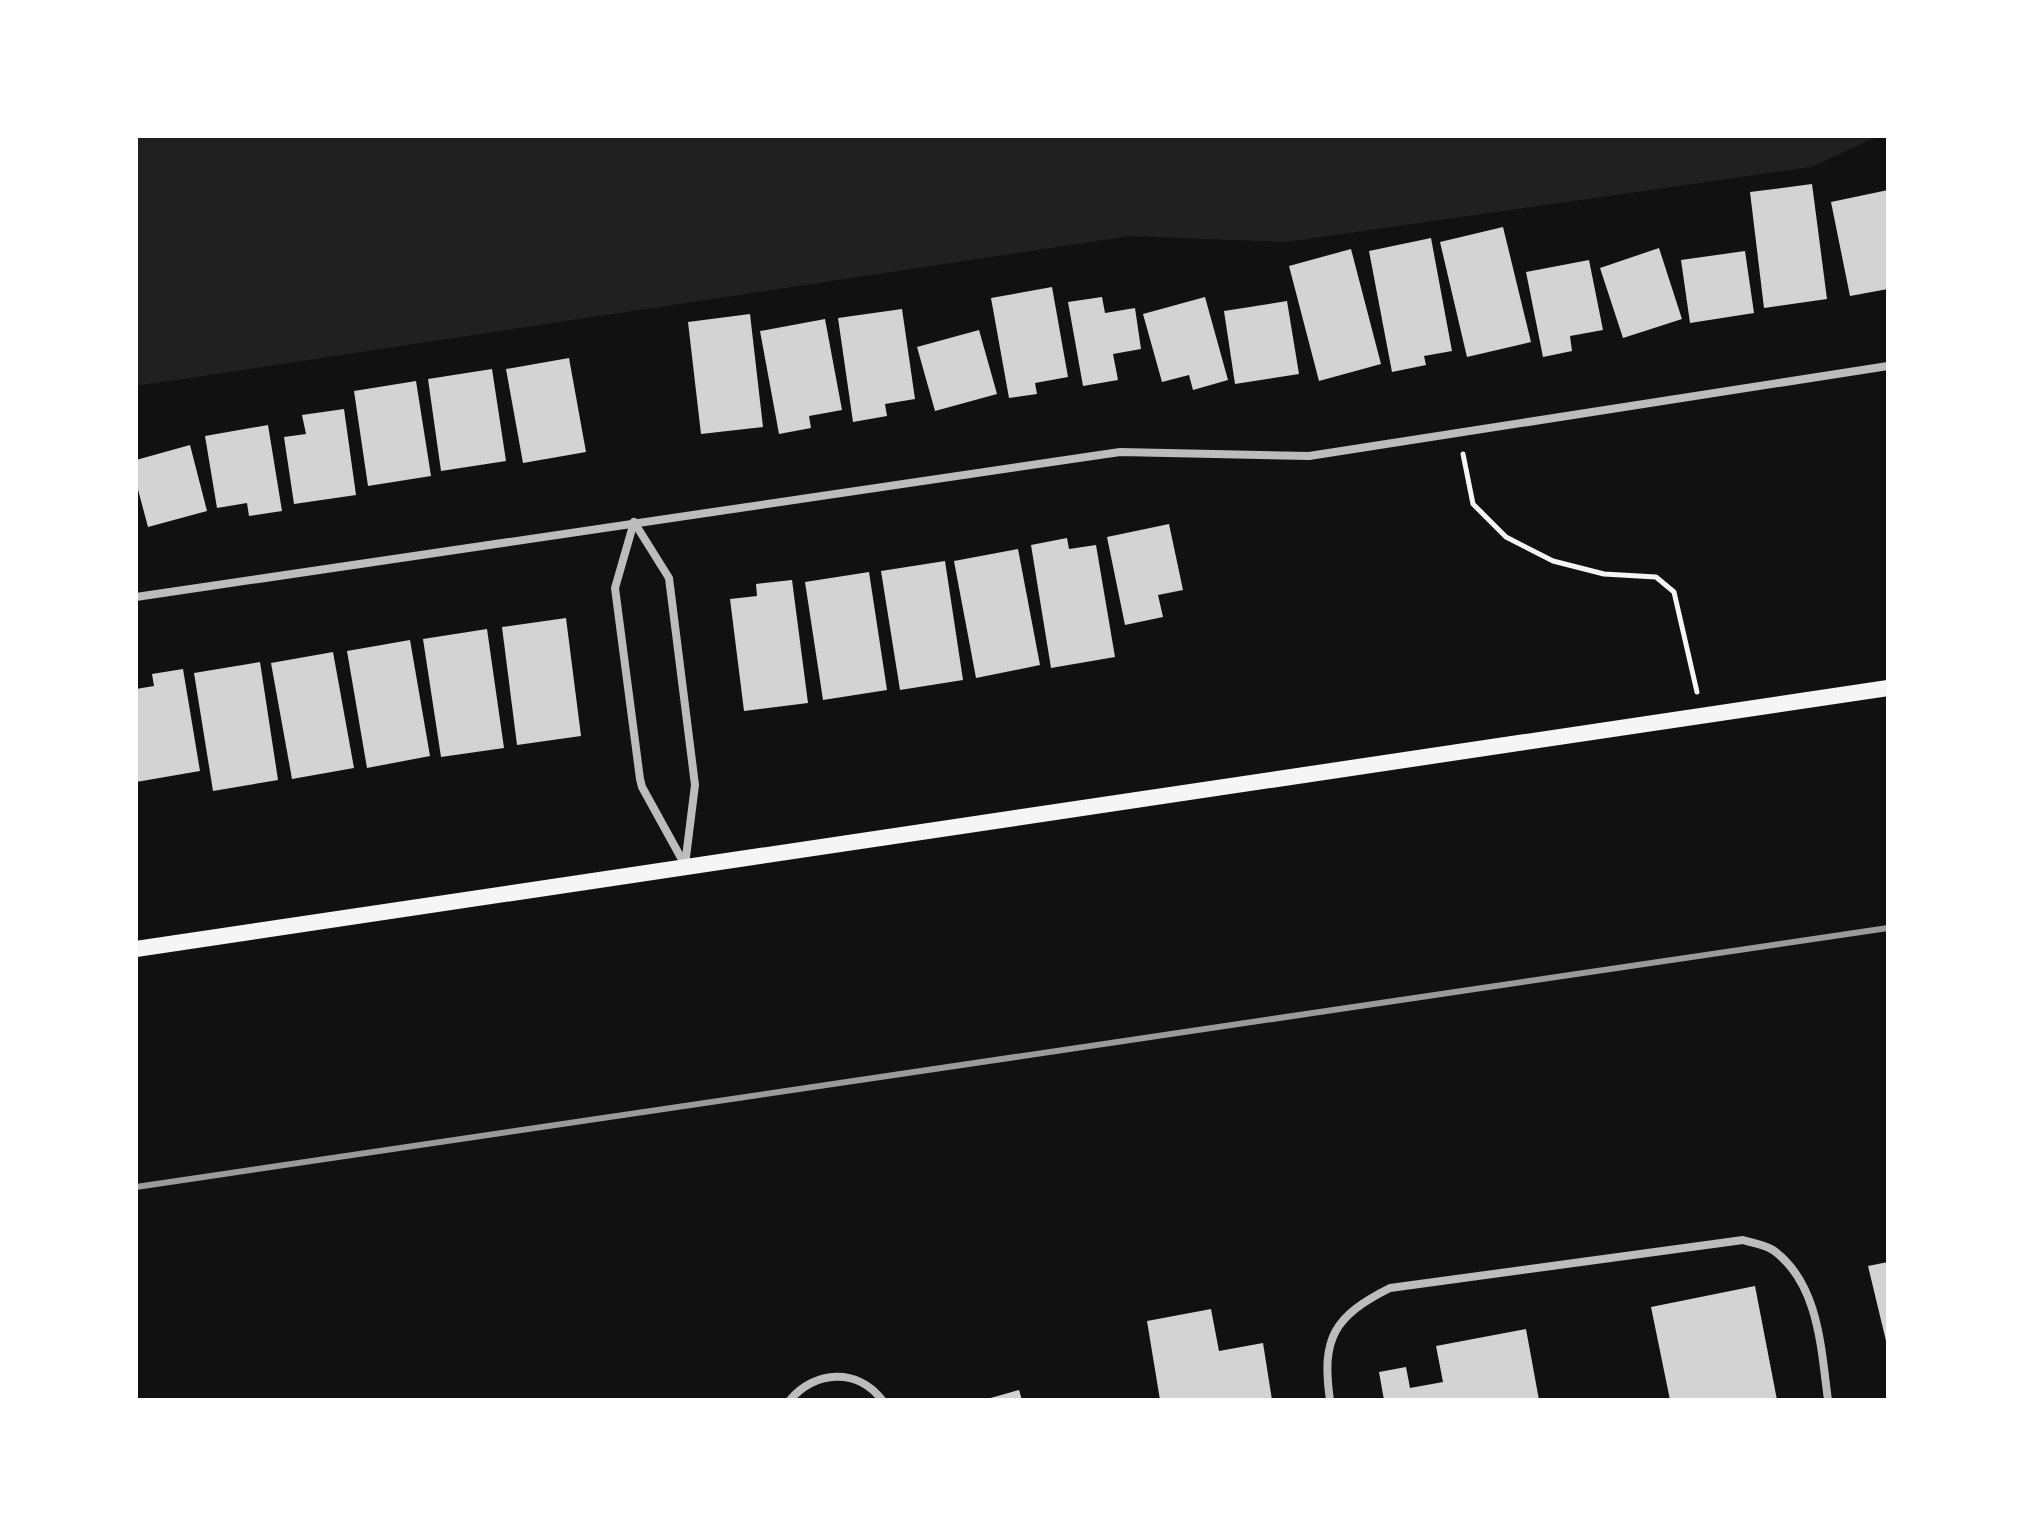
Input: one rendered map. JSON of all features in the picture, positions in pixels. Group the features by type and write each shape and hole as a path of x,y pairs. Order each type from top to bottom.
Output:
{"main road":[{"path":"136,949 1888,688"}],"street":[{"path":"136,597 1120,452 1309,456 1888,366"},
{"path":"634,522 669,578 695,785 685,865"},
{"path":"634,522 615,588 640,779 685,865"},
{"path":"1330,1400 1325,1369 1333,1333 1359,1304 1390,1288 1743,1240 1772,1249 1802,1282 1817,1324 1828,1400"},
{"path":"790,1400 813,1380 831,1376 849,1377 866,1384 882,1400"}],"path":[{"path":"1459,433 1473,504 1506,537 1553,561 1604,574 1656,577 1674,592 1702,715"}],"shaded area":[{"path":"136,136 1879,136 1811,167 1287,242 1130,236 136,386"}],"building":[{"path":"1812,184 1827,299 1764,308 1750,192"},
{"path":"1888,190 1888,289 1850,296 1831,202"},
{"path":"1503,227 1531,342 1467,357 1440,242"},
{"path":"1431,238 1452,351 1424,356 1426,365 1392,372 1369,251"},
{"path":"1659,248 1682,319 1623,338 1600,268"},
{"path":"1351,249 1381,364 1319,381 1289,266"},
{"path":"1745,251 1754,313 1690,323 1681,260"},
{"path":"1589,260 1603,330 1570,336 1572,351 1543,357 1526,272"},
{"path":"1052,287 1068,377 1035,383 1037,394 1009,398 991,298"},
{"path":"1102,297 1105,313 1135,308 1141,349 1113,354 1118,380 1083,386 1068,302"},
{"path":"1205,297 1228,380 1193,390 1189,375 1162,382 1143,314"},
{"path":"1287,301 1299,374 1235,384 1224,311"},
{"path":"902,309 915,399 885,404 887,416 853,422 838,318"},
{"path":"750,314 763,427 701,434 688,322"},
{"path":"825,319 842,410 809,416 811,428 779,434 760,331"},
{"path":"979,330 997,394 935,411 917,347"},
{"path":"569,358 586,452 523,463 506,369"},
{"path":"492,369 506,461 441,471 428,379"},
{"path":"416,381 431,476 368,486 354,391"},
{"path":"344,409 356,495 294,504 284,437 306,434 302,415"},
{"path":"268,425 282,511 249,516 247,503 217,508 205,436"},
{"path":"190,445 207,511 148,527 136,482 136,460"},
{"path":"1169,524 1183,590 1158,595 1163,617 1125,625 1107,537"},
{"path":"1067,538 1069,549 1096,545 1115,657 1051,668 1031,545"},
{"path":"1018,549 1040,665 976,678 954,561"},
{"path":"945,561 963,680 900,690 881,571"},
{"path":"869,572 887,690 823,700 805,582"},
{"path":"792,580 808,703 744,711 730,599 757,596 756,584"},
{"path":"566,618 581,736 517,745 502,627"},
{"path":"487,629 504,748 441,757 423,639"},
{"path":"410,640 430,756 367,768 347,651"},
{"path":"333,652 354,768 292,779 271,663"},
{"path":"260,662 278,780 213,791 194,673"},
{"path":"183,669 200,771 136,782 136,689 154,686 152,674"},
{"path":"1888,1262 1888,1345 1887,1345 1868,1266"},
{"path":"1755,1286 1777,1400 1670,1400 1651,1307"},
{"path":"1211,1309 1219,1351 1263,1343 1272,1400 1160,1400 1147,1321"},
{"path":"1526,1329 1539,1400 1384,1400 1379,1372 1406,1367 1410,1388 1443,1382 1436,1346"},
{"path":"1019,1390 1022,1400 987,1400 987,1399"}],"railway":[{"path":"136,1187 1888,928"}]}
